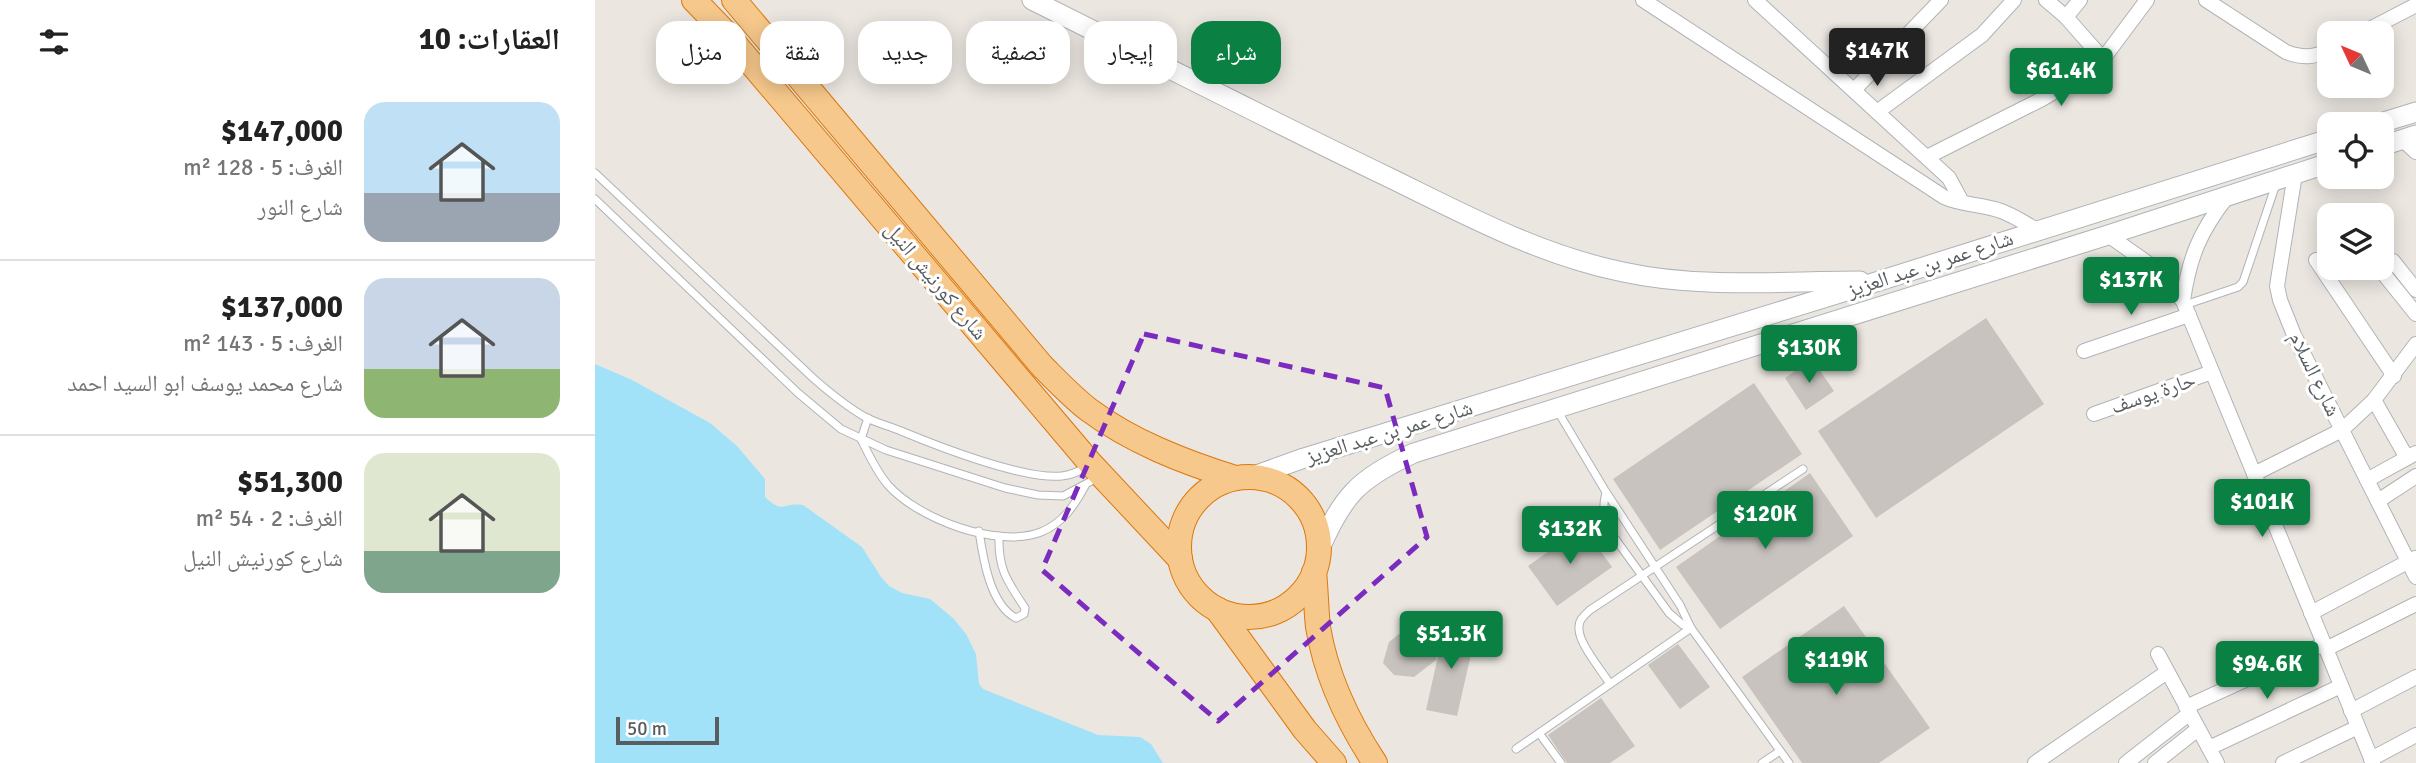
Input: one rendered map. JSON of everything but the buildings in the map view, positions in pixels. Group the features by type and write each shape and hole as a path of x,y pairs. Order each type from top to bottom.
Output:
{"highway":[{"name":"شارع كورنيش النيل","path":"694,0 732,41 1093,475 1180,559"},
{"name":"شارع كورنيش النيل","path":"734,0 1042,366 1069,392 1111,425 1148,444 1195,465 1243,477"},
{"path":"1334,763 1305,730 1217,609 1200,597 1187,579 1180,559 1181,532 1191,508 1203,494 1218,484 1243,477 1269,480 1286,487 1301,499 1311,514 1318,532 1318,627 1332,681 1354,732 1375,763"},
{"path":"1217,609 1245,617 1274,612 1298,596 1317,561"}],"main road":[{"path":"1033,0 1356,162 1494,229 1564,258 1624,273 1684,281 1879,281"},
{"path":"2394,119 2416,112"},
{"path":"2394,144 2412,142"},
{"name":"شارع عمر بن عبد العزيز","path":"1243,477 2317,143"},
{"name":"شارع عمر بن عبد العزيز","path":"1317,561 1333,518 1354,490 1381,468 1414,453 2317,167"}],"street":[{"path":"1643,0 1944,197 1998,210 2037,230"},
{"path":"1854,90 1941,0"},
{"path":"1877,112 1982,35 2014,0"},
{"path":"2046,0 2066,17 2103,59"},
{"path":"2066,17 2080,0"},
{"path":"1927,158 2075,81 2103,59 2147,0"},
{"path":"2206,0 2286,52 2298,57 2317,55"},
{"path":"2396,15 2402,0"},
{"path":"1764,3 1949,178 1962,202"},
{"path":"2385,21 2416,5"},
{"name":"شارع السلام","path":"2286,177 2277,293 2294,335 2367,480 2412,559 2416,578"},
{"path":"2186,307 2187,272 2196,245 2209,220 2227,197"},
{"path":"2108,235 2149,264 2186,307 2372,761 2416,735"},
{"path":"2316,260 2394,376"},
{"path":"2394,262 2416,290"},
{"path":"2389,280 2416,314"},
{"path":"2084,351 2186,307"},
{"path":"2254,474 2342,430 2374,400 2416,344"},
{"name":"حارة يوسف","path":"2094,414 2212,372"},
{"path":"2367,480 2412,456 2374,400"},
{"path":"2378,501 2416,476"},
{"path":"2311,613 2412,559"},
{"path":"2126,763 2188,710 2416,604"},
{"path":"2158,654 2217,763"},
{"path":"2035,763 2167,672"},
{"path":"2351,711 2416,677"},
{"path":"2209,748 2341,686"},
{"path":"2283,763 2358,727"},
{"path":"2155,763 2198,729"}],"lane":[{"path":"595,173 813,379 841,402 868,418 1011,469 1043,475 1062,476 1079,472 1093,475"},
{"path":"2186,307 2238,287 2243,282 2286,177"},
{"path":"595,199 820,413 841,429 886,450 1005,488 1038,495 1063,496 1093,475"},
{"path":"613,217 627,204"},
{"path":"1556,408 1606,492 1656,566 1691,628 1789,763"},
{"path":"868,418 862,439 873,463 888,485 908,504 932,517 979,531 1020,537 1041,532 1060,521 1075,505 1093,475"},
{"path":"1610,684 1581,639 1578,629 1581,618 1803,469"},
{"path":"1606,492 1602,506 1604,520 1611,533 1675,620 1691,628"},
{"path":"979,531 985,570 991,584 1006,610 1017,618 1024,614 1025,608 1008,584 1002,568 998,553 999,536"},
{"path":"1516,750 1691,628"},
{"path":"1539,733 1561,763"},
{"path":"1762,763 1780,751"}],"highlighted area":[{"path":"1144,334 1385,388 1427,537 1218,721 1042,570"}],"water":[{"path":"595,364 632,380 710,423 737,446 765,479 765,497 771,502 780,507 803,505 862,547 889,586 902,593 930,599 953,618 966,634 976,654 979,684 983,689 1098,735 1140,737 1151,744 1163,763 595,763"}]}
